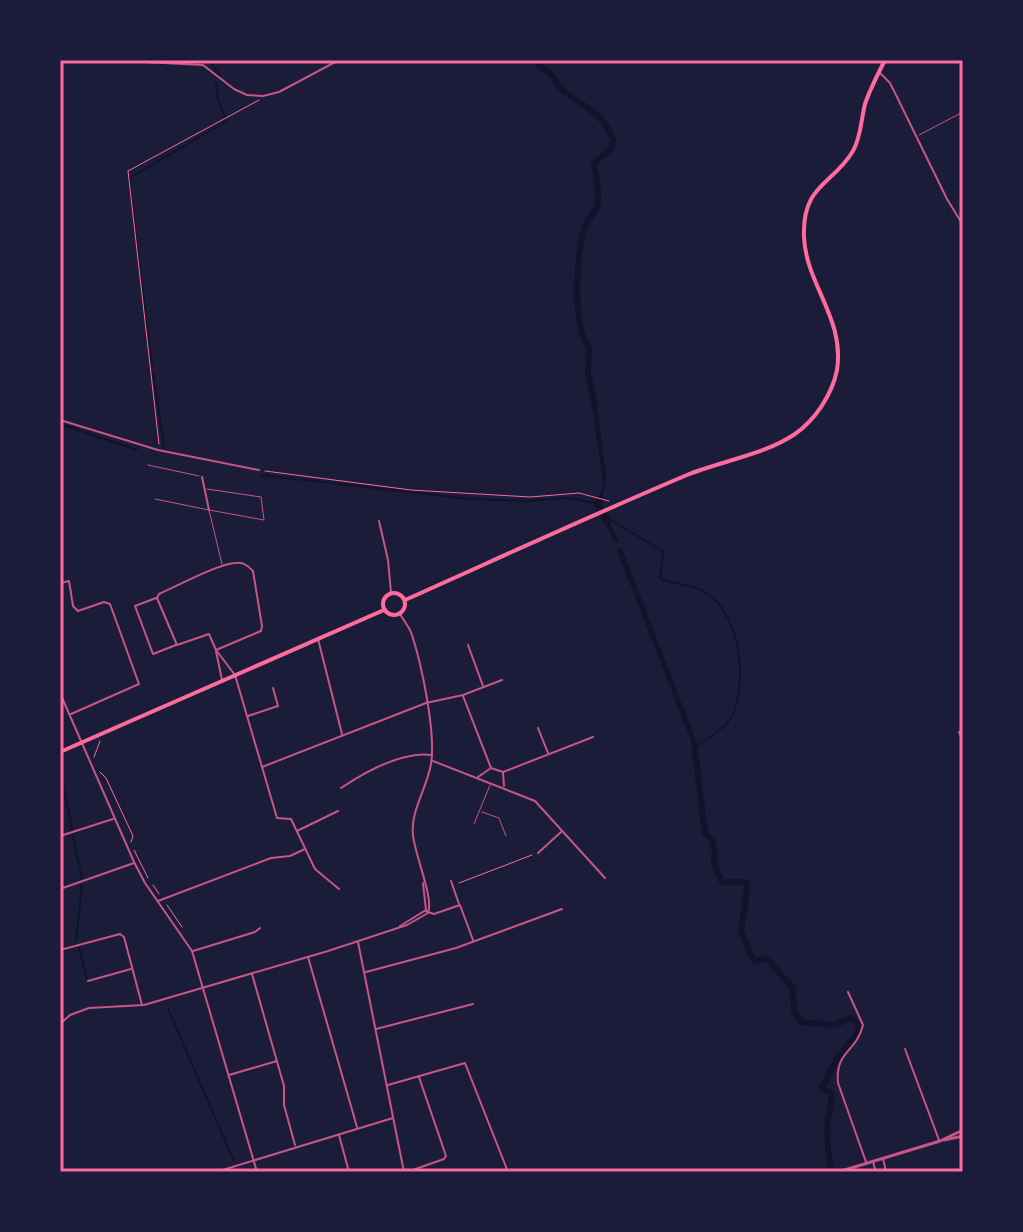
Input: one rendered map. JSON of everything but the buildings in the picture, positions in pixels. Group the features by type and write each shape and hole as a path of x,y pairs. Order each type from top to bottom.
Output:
{"main road":[{"path":"405,600 708,466 778,443 806,425 824,402 837,371 837,340 833,320 810,267 804,225 815,192 854,149 869,95 885,60"},
{"path":"391,593 398,593 405,600 400,614 392,616 384,610 383,600 391,593"},
{"path":"60,752 384,610"}],"street":[{"path":"60,61 66,60"},
{"path":"105,60 203,65 234,89 247,95 263,96 279,92 339,60"},
{"path":"879,73 890,83 963,225"},
{"path":"60,420 158,450 259,470"},
{"path":"202,477 209,510"},
{"path":"379,521 388,560 391,593"},
{"path":"216,650 261,631 253,571 243,563 233,562 135,606 153,654 209,634 216,650 222,681"},
{"path":"60,583 69,581 73,606 78,611 104,602 110,604 139,684 70,715"},
{"path":"157,598 177,645"},
{"path":"400,614 412,632 432,735 426,790 413,821 414,844 427,912"},
{"path":"318,638 342,735"},
{"path":"468,645 484,688"},
{"path":"216,650 235,675 277,818 291,819 315,869 339,889"},
{"path":"261,767 426,703 463,695 502,680"},
{"path":"247,716 278,706 273,688"},
{"path":"60,693 134,862 157,902 192,951 257,1172"},
{"path":"463,695 491,768"},
{"path":"538,728 549,754"},
{"path":"959,732 963,741"},
{"path":"491,768 503,772 593,737"},
{"path":"341,788 401,758 432,755"},
{"path":"431,761 535,801 605,878"},
{"path":"478,777 491,768"},
{"path":"503,772 504,788"},
{"path":"296,831 338,811"},
{"path":"60,836 114,818"},
{"path":"538,853 561,831"},
{"path":"157,902 271,858 290,856 305,849"},
{"path":"60,889 134,862"},
{"path":"452,883 474,942"},
{"path":"60,1024 80,1011 94,1007 142,1006 358,942 394,929 427,912 434,914 460,905"},
{"path":"364,973 474,942 562,909"},
{"path":"192,951 260,928"},
{"path":"60,950 120,934 124,937 142,1006"},
{"path":"358,942 405,1172 446,1156 419,1076"},
{"path":"308,957 357,1128"},
{"path":"88,981 132,968"},
{"path":"252,973 284,1086 284,1105 295,1147"},
{"path":"848,992 863,1025 858,1042 847,1050 840,1062 838,1083 866,1163"},
{"path":"375,1029 473,1004"},
{"path":"905,1049 940,1141"},
{"path":"228,1075 277,1061"},
{"path":"386,1085 465,1063 508,1172"},
{"path":"216,1172 393,1118"},
{"path":"940,1141 963,1130"},
{"path":"338,1134 349,1172"},
{"path":"838,1172 963,1136"},
{"path":"883,1158 886,1172"},
{"path":"873,1161 876,1172"},
{"path":"150,1172 169,1172"}],"lane":[{"path":"917,136 963,112"},
{"path":"148,465 202,477"},
{"path":"155,499 264,520 261,497 204,488"},
{"path":"209,510 222,567"},
{"path":"474,824 491,783"},
{"path":"480,811 499,818 506,836"}],"path":[{"path":"158,450 128,171 263,96"},
{"path":"259,470 411,490 530,497 579,493 603,501"},
{"path":"94,759 100,741"},
{"path":"98,770 106,778 133,836 130,842 143,868 181,926"},
{"path":"452,883 538,853"}],"shaded area":[{"path":"596,398 606,473 602,506 611,519 610,524 619,541 615,543 594,504 603,482 591,399"},
{"path":"622,548 697,750 694,749 617,550"}],"waterway":[{"path":"209,60 220,76"},
{"path":"534,60 563,90 605,124 613,140 611,149 594,163 598,204 585,227 578,271 580,324 589,348 588,373 595,406"},
{"path":"216,83 217,97 225,117"},
{"path":"152,367 129,178 227,121"},
{"path":"153,372 164,448"},
{"path":"60,424 137,450"},
{"path":"261,475 471,499 525,501 569,498 596,503"},
{"path":"609,519 661,550 660,578 696,588 714,599 733,629 740,668 736,705 727,723 696,747"},
{"path":"694,743 705,833 712,840 714,863 722,882 746,882 741,931 752,958 755,961 767,959 793,988 794,1011 801,1022 834,1025 852,1018 859,1026 858,1033 836,1060 822,1088 832,1097 827,1132 832,1172"},
{"path":"60,769 72,829"},
{"path":"73,836 82,878"},
{"path":"76,941 82,885"},
{"path":"79,948 87,979"},
{"path":"168,1009 234,1161"},
{"path":"860,1172 864,1171"}]}
